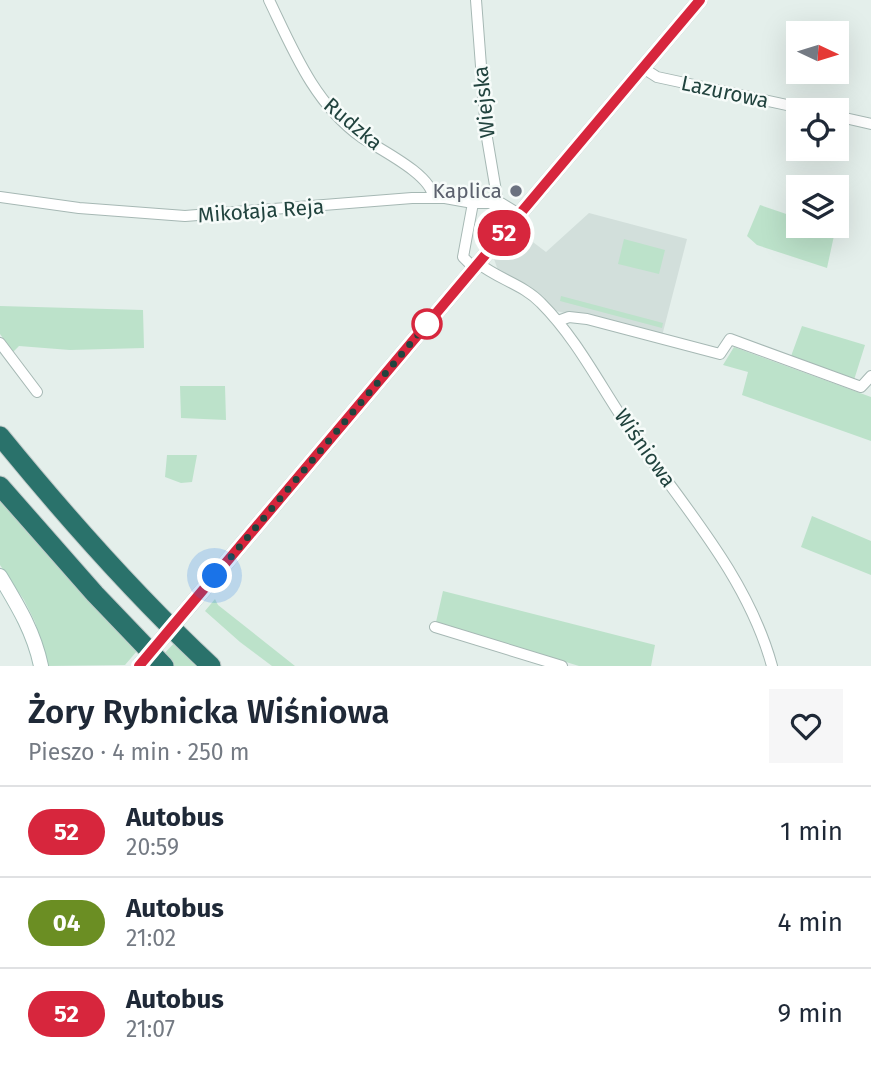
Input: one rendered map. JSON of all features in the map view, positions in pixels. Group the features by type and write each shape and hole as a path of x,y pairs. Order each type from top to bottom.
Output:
{"highway":[{"path":"0,436 89,541 161,618 211,666"},
{"path":"0,486 94,594 164,666"},
{"path":"161,618 226,666"}],"street":[{"name":"Rudzka","path":"269,0 309,82 329,108 359,135 423,179 431,188 433,198"},
{"name":"Wiejska","path":"475,0 486,132 498,203"},
{"path":"139,666 700,0"},
{"name":"Lazurowa","path":"643,68 657,77 786,105"},
{"path":"849,119 871,124"},
{"name":"Mikołaja Reja","path":"0,197 79,208 186,216 433,198 498,203 519,214"},
{"path":"473,203 463,257 476,265"},
{"name":"Wiśniowa","path":"476,265 531,294 558,321 573,341 633,433 729,570 750,608 772,666"},
{"path":"558,321 569,317 586,319 720,354 730,338 861,387 871,376"},
{"path":"0,343 37,391"},
{"path":"0,576 27,620 41,666"},
{"path":"435,627 562,666"}],"shaded area":[{"path":"589,213 687,239 662,336 552,310 535,291 499,273 494,259 521,233 546,252"}],"green space":[{"path":"760,205 786,214 786,238 833,238 827,268 757,245 747,236"},
{"path":"624,239 665,250 659,274 618,264"},
{"path":"561,296 663,323 662,328 560,301"},
{"path":"0,306 143,310 144,348 70,350 19,346 13,352 0,334"},
{"path":"802,326 865,345 854,380 790,359"},
{"path":"734,347 871,397 871,441 742,395 748,372 723,365"},
{"path":"180,386 225,386 226,420 181,418"},
{"path":"167,455 197,455 192,482 181,483 165,477"},
{"path":"0,501 137,651 125,665 48,666 35,622 24,600 0,565"},
{"path":"812,516 871,541 871,575 801,547"},
{"path":"443,591 655,645 651,666 579,666 436,622"},
{"path":"215,599 218,605 295,666 272,666 240,642 205,611"},
{"path":"176,641 202,666 172,666 162,656"}],"bus line":[{"name":"52","path":"139,666 700,0"}],"place":[{"name":"Kaplica","path":"516,191"}],"route":[{"path":"215,576 427,324"}]}
